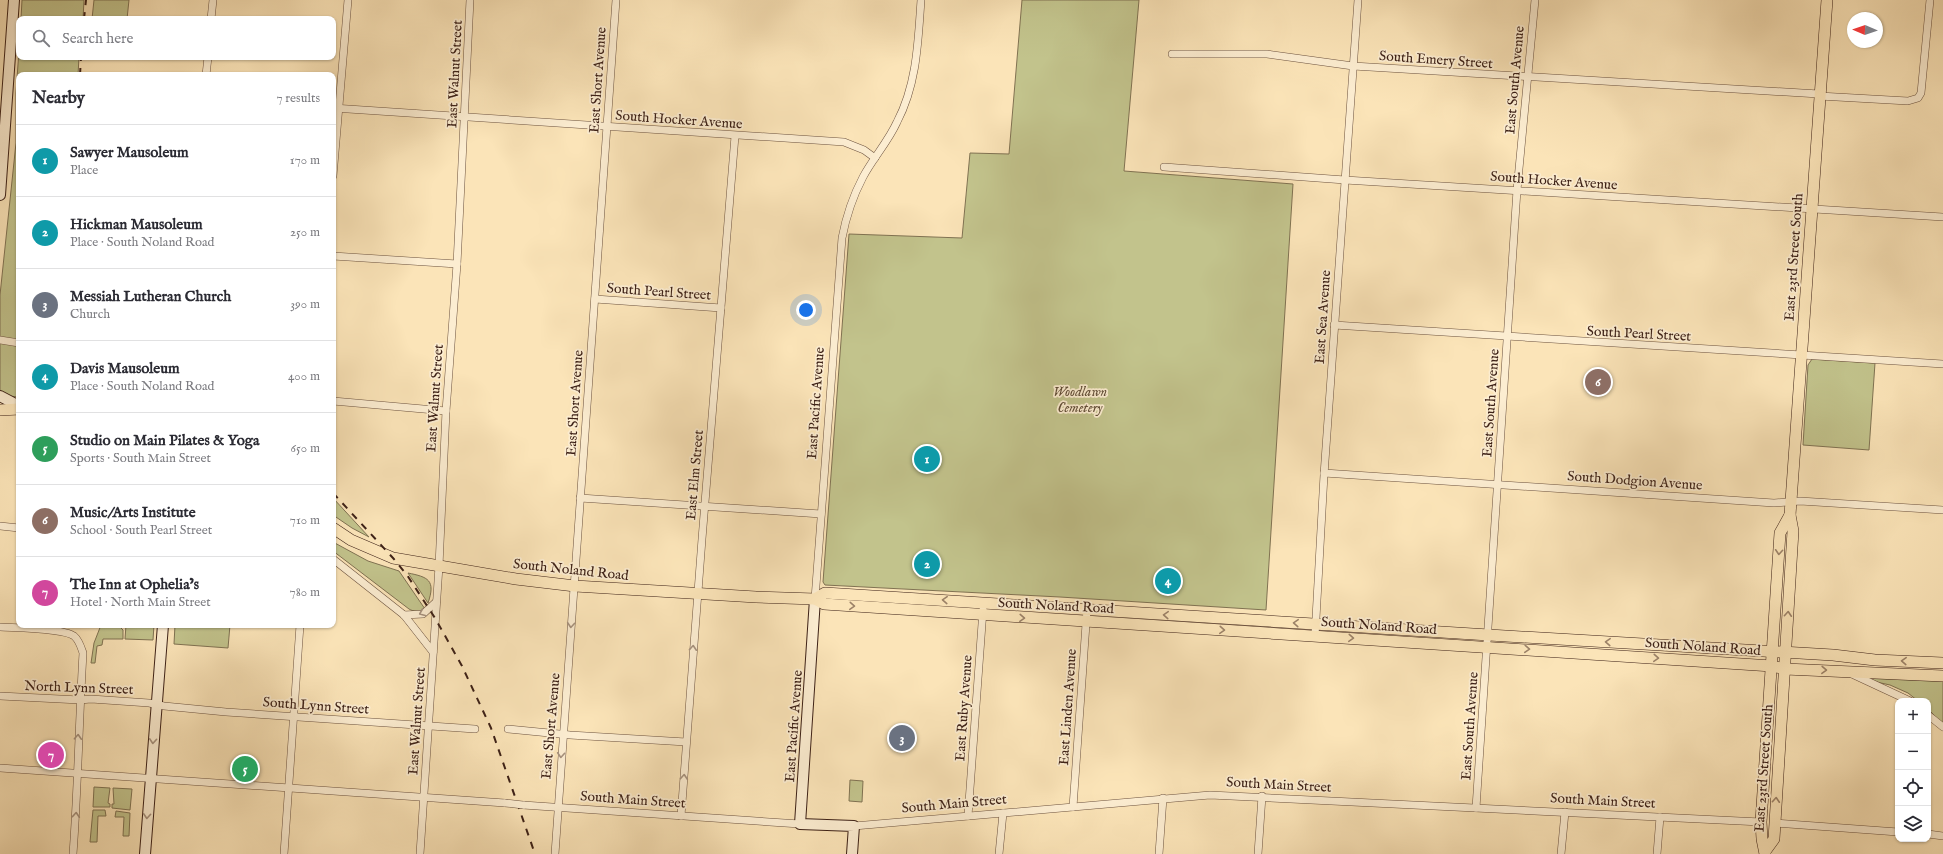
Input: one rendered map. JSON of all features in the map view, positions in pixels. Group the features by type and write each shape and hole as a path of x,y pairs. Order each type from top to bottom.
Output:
{"main road":[{"name":"East 23rd Street South","path":"1765,852 1774,839 1793,530 1790,515 1827,0"},
{"path":"0,410 16,409"},
{"name":"East 23rd Street South","path":"1765,852 1762,839 1761,822 1780,533 1790,515"},
{"name":"South Noland Road","path":"336,530 351,540 378,553 393,558 479,574 575,586 698,594 815,599 824,604 983,615 1087,616 1488,641 1772,666 1785,669 1943,676"},
{"name":"South Noland Road","path":"815,599 825,593 984,602 1087,616"},
{"name":"South Noland Road","path":"1488,641 1773,652 1943,663"}],"street":[{"path":"0,195 2,135 14,0"},
{"path":"211,16 213,0"},
{"path":"336,108 348,0"},
{"name":"East Walnut Street","path":"420,854 439,566 446,411 457,264 470,0"},
{"name":"East Short Avenue","path":"555,854 557,807 575,586 616,0"},
{"name":"East Pacific Avenue","path":"800,824 821,514 842,238 846,216 863,176 897,122 913,81 917,58 921,0"},
{"name":"East Sea Avenue","path":"1315,630 1334,325 1358,0"},
{"name":"East South Avenue","path":"1476,808 1517,190 1535,0"},
{"name":"South Emery Street","path":"1172,54 1267,54 1353,66 1528,78 1915,100 1921,93 1930,0"},
{"path":"206,72 208,60"},
{"name":"South Hocker Avenue","path":"336,108 735,136 844,142 864,150 875,158"},
{"name":"East Elm Street","path":"681,816 704,506 735,136"},
{"name":"South Hocker Avenue","path":"1164,167 1344,180 1943,217"},
{"path":"336,256 457,264"},
{"name":"South Pearl Street","path":"595,299 721,308"},
{"name":"South Pearl Street","path":"1334,325 1508,338 1943,364"},
{"path":"0,340 16,343"},
{"path":"0,396 16,404"},
{"path":"336,401 446,411"},
{"name":"South Dodgion Avenue","path":"1324,473 1774,503 1791,501 1943,510"},
{"path":"580,498 821,514"},
{"path":"0,526 16,528"},
{"path":"336,561 404,615 433,652"},
{"path":"404,615 423,614 436,602"},
{"name":"East Ruby Avenue","path":"968,816 984,602"},
{"name":"East Linden Avenue","path":"1073,807 1087,616"},
{"path":"0,627 62,631 74,636 80,644 83,653 77,774 78,785 73,854"},
{"path":"145,854 163,628"},
{"path":"284,854 300,628"},
{"path":"1848,672 1904,698"},
{"name":"North Lynn Street","path":"0,696 80,700 91,699 156,705"},
{"name":"South Lynn Street","path":"156,705 475,729"},
{"path":"1931,718 1943,728"},
{"path":"508,729 686,742"},
{"name":"South Main Street","path":"0,768 289,787 681,816 854,826 1210,795 1262,796 1761,822"},
{"path":"1258,854 1262,796"},
{"path":"1159,854 1163,798"},
{"path":"1561,854 1565,812"},
{"path":"1000,854 1003,813"},
{"path":"1656,854 1660,817"},
{"path":"1774,823 1895,832"},
{"path":"852,854 854,826"},
{"path":"1931,834 1943,836"}],"green space":[{"path":"22,0 84,0 83,16 21,16"},
{"path":"94,0 129,0 127,16 92,16"},
{"name":"Woodlawn Cemetery","path":"1022,0 1139,0 1124,171 1293,184 1266,610 1060,597 825,585 823,582 849,234 962,238 970,153 1009,154"},
{"path":"18,60 79,60 78,72 17,72"},
{"path":"16,143 16,397 0,393 0,295"},
{"path":"1812,359 1875,363 1869,450 1803,445 1808,365"},
{"path":"336,501 369,537 336,517"},
{"path":"336,544 368,561 399,571 425,609 421,611 413,611 336,553"},
{"path":"408,573 425,578 430,584 431,589 428,603"},
{"path":"100,628 121,628 123,630 123,639 103,639 102,645 97,646 95,663 91,663 94,643"},
{"path":"126,628 154,628 153,640 125,639"},
{"path":"175,628 230,628 228,648 174,644"},
{"path":"1873,678 1943,681 1943,724 1931,712 1931,698 1914,698 1908,693 1890,685 1872,681"},
{"path":"850,780 863,781 862,802 849,801"},
{"path":"94,787 110,788 108,803 110,804 110,807 93,807"},
{"path":"113,788 132,789 130,810 112,808 112,804 114,804"},
{"path":"93,810 105,810 106,816 98,816 97,842 90,842"},
{"path":"116,811 130,813 129,836 123,836 124,817 115,817"}],"railway":[{"path":"84,16 86,0"},
{"path":"80,72 81,60"},
{"path":"336,496 407,575 435,618 462,666 491,728 535,854"}],"place":[{"name":"Music/Arts Institute","path":"1598,382"},
{"name":"Sawyer Mausoleum","path":"927,459"},
{"name":"Hickman Mausoleum","path":"927,564"},
{"name":"Davis Mausoleum","path":"1168,581"},
{"name":"Messiah Lutheran Church","path":"902,738"},
{"name":"The Inn at Ophelia’s","path":"51,755"},
{"name":"Studio on Main Pilates & Yoga","path":"245,769"}]}
